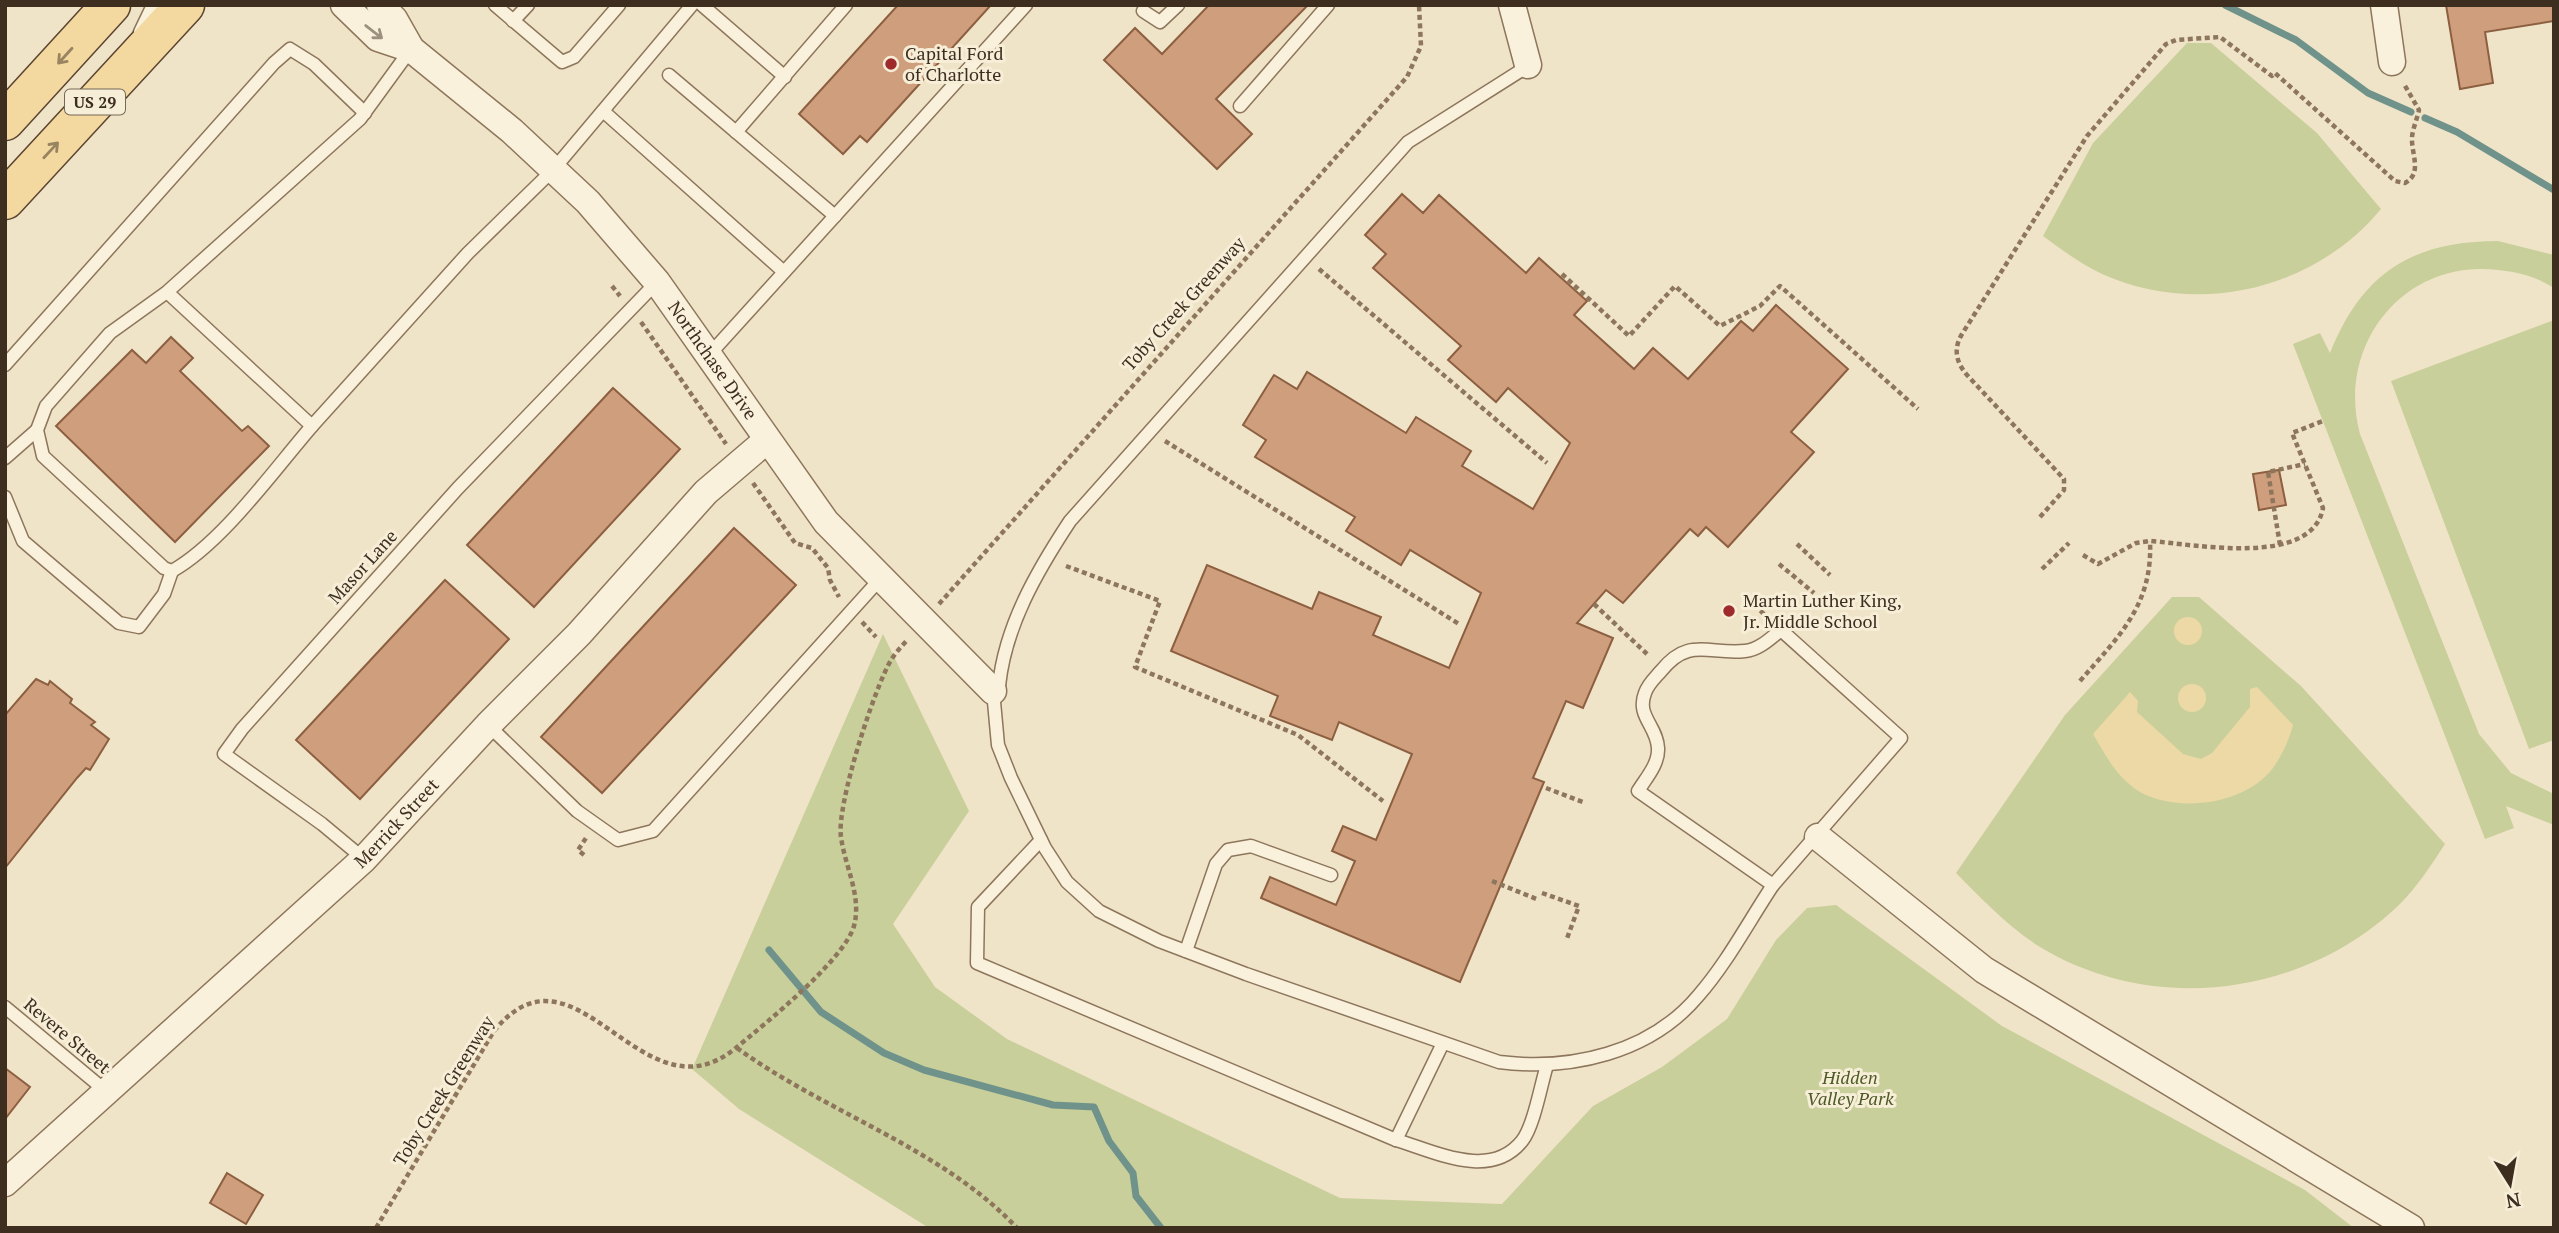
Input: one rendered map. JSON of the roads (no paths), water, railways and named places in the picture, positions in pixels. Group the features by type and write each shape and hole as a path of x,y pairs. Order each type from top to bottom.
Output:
{"main road":[{"name":"US 29","path":"5,121 111,5"},
{"name":"US 29","path":"5,200 185,5"}],"street":[{"name":"Northchase Drive","path":"344,5 378,38 411,49 512,131 588,202 657,282 826,522 993,691"},
{"name":"Northchase Drive","path":"380,5 394,19 411,49"},
{"path":"1512,5 1528,65"},
{"path":"2384,5 2392,62"},
{"name":"Merrick Street","path":"5,1183 364,859 488,725 579,634 706,492 767,440"},
{"path":"1818,836 1984,970 2411,1228"}],"lane":[{"path":"119,77 153,5"},
{"path":"495,5 562,62 574,57 619,5"},
{"path":"513,22 528,5"},
{"path":"5,497 23,541 119,623 139,626 164,594 172,571 192,559 216,536 468,253 553,170 692,5"},
{"path":"702,5 785,77"},
{"path":"736,132 846,5"},
{"path":"709,355 1026,5"},
{"path":"1143,11 1160,22 1178,5"},
{"path":"1240,106 1328,5"},
{"path":"5,365 274,63 290,49 314,64 365,113"},
{"path":"5,458 37,430 46,406 110,333 167,292 365,113 411,49"},
{"path":"1528,65 1525,70 1428,126 1408,142 1070,521 1037,575 1006,643 999,686 993,691 998,745 1041,840 1067,882 1099,911 1186,951 1499,1062 1547,1065 1615,1052 1649,1037 1677,1018 1699,995 1773,885 1901,738 1781,629 1763,645 1745,651 1709,648 1691,650 1671,658 1647,688 1642,702 1644,718 1658,747 1655,764 1638,791 1773,885"},
{"path":"669,75 835,216"},
{"path":"603,111 784,272"},
{"name":"Masor Lane","path":"364,859 322,824 224,754 242,729 458,488 657,282"},
{"path":"167,292 312,426"},
{"path":"37,430 43,456 164,568 172,571"},
{"path":"488,725 577,811 618,840 653,831 881,578"},
{"path":"1041,840 978,907 977,963 1396,1140 1473,1163 1498,1158 1522,1141 1547,1065"},
{"path":"1186,951 1216,864 1228,850 1251,846 1331,874"},
{"name":"Revere Street","path":"5,1007 107,1093"},
{"path":"1396,1140 1443,1042"}],"waterway":[{"path":"2225,5 2296,40 2368,93 2411,112"},
{"path":"2425,118 2457,132 2554,190"},
{"path":"769,950 821,1012 884,1053 924,1070 1053,1105 1094,1107 1109,1141 1133,1173 1136,1196 1161,1228"}],"place":[{"name":"Capital Ford of Charlotte","path":"891,64"},
{"name":"Martin Luther King, Jr. Middle School","path":"1729,611"}],"park label":[{"name":"Hidden Valley Park","path":"1850,1088"}]}
